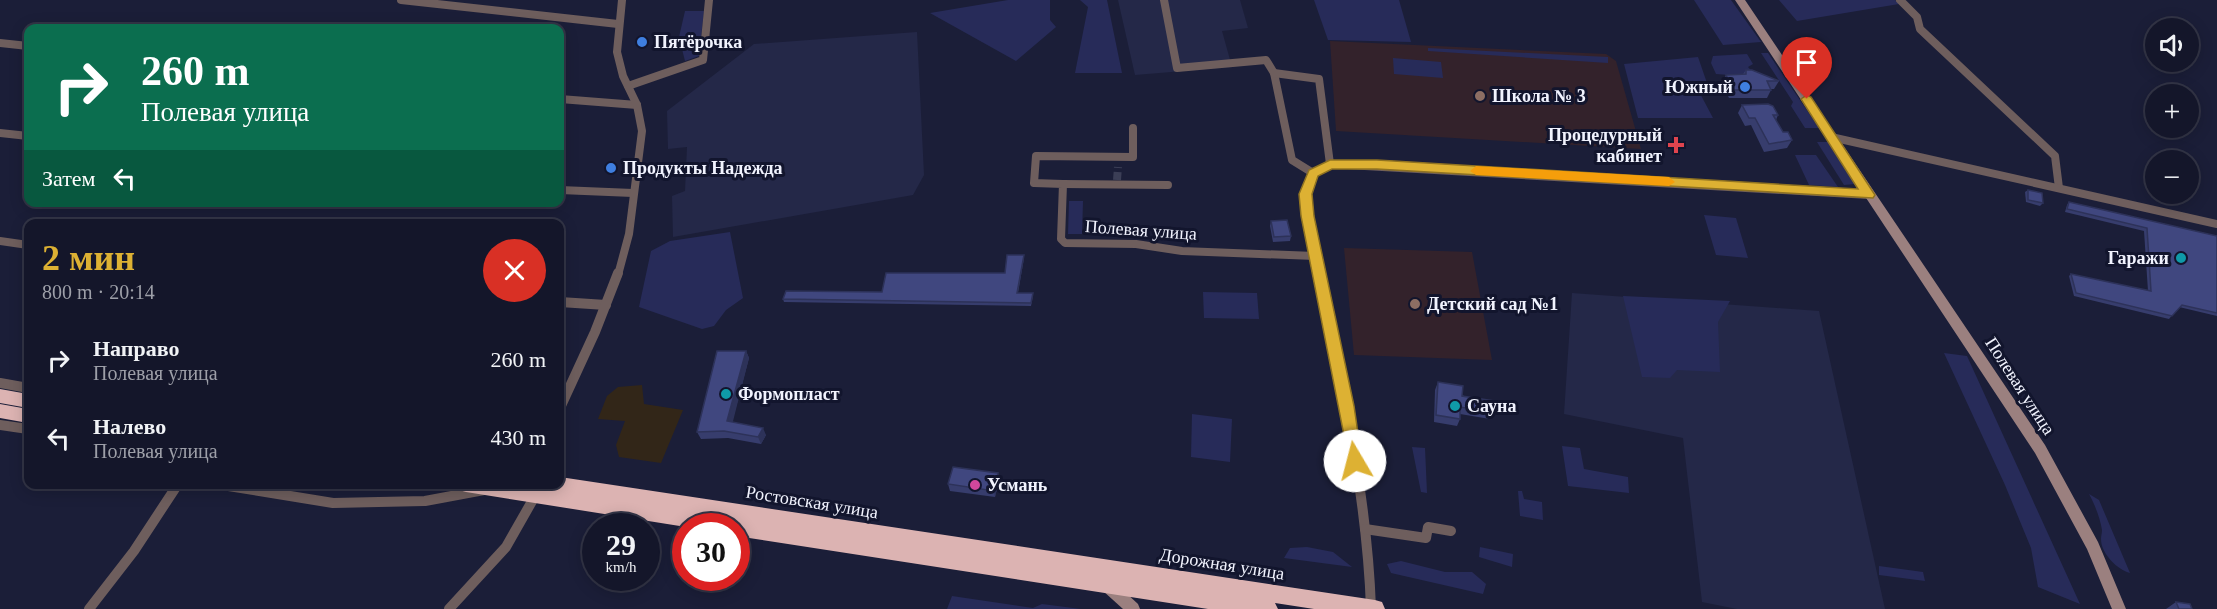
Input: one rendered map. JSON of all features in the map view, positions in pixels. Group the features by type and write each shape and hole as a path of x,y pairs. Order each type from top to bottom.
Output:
{"highway":[{"path":"0,396 24,400"},
{"path":"0,411 24,415"},
{"name":"Ростовская улица","path":"564,485 1063,561"},
{"name":"Ростовская улица","path":"495,489 672,517"},
{"name":"Ростовская улица","path":"750,529 1106,584"},
{"name":"Дорожная улица","path":"1063,561 1373,609"},
{"name":"Дорожная улица","path":"1106,584 1211,605 1268,609"}],"main road":[{"name":"Полевая улица","path":"1740,0 2040,448 2093,546 2119,609"},
{"path":"1106,584 1133,609"},
{"path":"1211,605 1238,588"}],"street":[{"path":"401,0 618,24"},
{"path":"564,399 606,305 629,234 642,131 637,105 617,52 622,0"},
{"path":"628,86 703,60 709,0"},
{"path":"1164,0 1177,68 1266,60 1274,73 1292,160 1313,173"},
{"path":"1900,0 1917,16 1920,29 2055,156 2059,188"},
{"path":"0,44 24,46"},
{"path":"1274,73 1319,80 1330,164"},
{"path":"564,99 637,105"},
{"path":"1133,128 1133,157 1036,156 1034,183 1117,182 1168,185"},
{"path":"0,134 24,136"},
{"path":"1831,137 2217,224"},
{"path":"1118,167 1119,157"},
{"path":"1373,609 1369,551 1347,406 1315,256 1306,194 1313,173 1330,164 1417,166 1869,195"},
{"name":"Полевая улица","path":"1063,183 1061,239 1065,243 1136,244 1182,251 1315,256"},
{"path":"564,190 633,193"},
{"path":"0,241 24,244"},
{"path":"564,302 606,305"},
{"path":"0,383 24,387"},
{"path":"0,425 24,428"},
{"path":"88,609 134,551 175,489"},
{"name":"Ростовская улица","path":"247,489 333,503 425,501 486,489"},
{"path":"449,609 506,547 535,496"},
{"path":"1365,529 1426,538 1428,527 1450,531"}],"shaded area":[{"path":"1008,0 1050,0 1050,20 1056,27 1016,61 930,13"},
{"path":"1080,0 1107,0 1122,73 1075,73 1088,7"},
{"path":"1118,0 1240,0 1248,28 1222,31 1232,67 1135,75"},
{"path":"1314,0 1399,0 1411,42 1328,40"},
{"path":"1694,0 1731,0 1761,42 1723,45"},
{"path":"1779,0 1895,0 1899,4 1797,21"},
{"path":"685,11 704,11 699,56 685,61 679,37"},
{"path":"917,32 924,175 913,195 673,237 672,196 685,191 687,147 668,149 667,111 754,44"},
{"name":"Школа № 3","path":"1330,41 1606,54 1616,61 1641,149 1336,131"},
{"path":"1428,48 1608,57 1608,63 1428,51"},
{"path":"1761,53 1768,53 1819,128 1805,128 1791,106 1793,102"},
{"path":"1747,54 1753,64 1748,67 1757,77 1716,74 1711,63 1713,56"},
{"path":"1698,57 1707,83 1695,84 1713,118 1638,118 1624,64"},
{"path":"1393,58 1441,62 1443,78 1394,74"},
{"path":"1817,142 1828,142 1855,184 1844,185"},
{"path":"1795,155 1816,155 1838,187 1809,185"},
{"path":"1069,201 1083,201 1082,234 1068,234"},
{"path":"1704,215 1736,218 1748,258 1716,255"},
{"path":"730,232 743,298 726,310 714,326 702,329 639,307 651,251 670,241"},
{"name":"Детский сад №1","path":"1344,248 1472,252 1492,360 1354,355"},
{"path":"1203,292 1257,293 1259,319 1204,318"},
{"path":"1572,293 1819,311 1885,609 1737,609 1702,602 1683,438 1564,414"},
{"path":"1623,296 1730,301 1718,322 1720,372 1677,370 1670,378 1642,377"},
{"path":"1944,353 1967,356 2080,604 2038,587 2031,548 2005,485"},
{"path":"642,385 644,404 683,410 661,463 619,457 616,445 625,421 598,419 607,396 618,387"},
{"path":"1192,414 1232,419 1230,462 1191,457"},
{"path":"1562,446 1580,448 1584,469 1628,477 1629,493 1568,486"},
{"path":"1412,447 1425,448 1427,493 1421,492"},
{"path":"1518,491 1522,491 1524,499 1542,502 1543,520 1520,516"},
{"path":"2089,494 2099,500 2130,573 2116,565 2107,556 2102,545 2100,521"},
{"path":"1307,547 1333,552 1352,567 1284,558 1290,548"},
{"path":"1480,547 1513,554 1512,567 1479,557"},
{"path":"1401,561 1445,572 1472,572 1486,584 1483,594 1391,573 1387,564"},
{"path":"1879,566 1923,572 1925,581 1879,575"},
{"path":"952,596 1033,608 1042,604 1081,609 947,609"}],"building":[{"path":"1746,70 1752,70 1779,81 1767,81 1771,90 1733,90 1726,75 1746,74"},
{"path":"1768,104 1773,106 1778,115 1773,115 1783,132 1788,132 1792,140 1769,144 1755,118 1749,118 1742,105"},
{"path":"2028,190 2042,193 2043,203 2028,200"},
{"name":"Гаражи","path":"2069,202 2217,236 2217,313 2182,305 2172,316 2076,293 2071,274 2151,291 2147,228 2067,209"},
{"path":"1287,220 1291,236 1274,237 1271,221"},
{"path":"1007,255 1024,255 1017,293 1033,293 1031,303 783,299 786,291 882,292 886,273 1005,273"},
{"name":"Формопласт","path":"717,351 746,351 727,421 763,428 758,437 724,431 697,432"},
{"path":"1438,382 1463,386 1462,396 1494,401 1494,412 1460,407 1460,419 1436,415"},
{"path":"953,467 998,473 994,491 948,484"},
{"path":"2176,602 2190,604 2192,609 2179,609"}],"tunnel":[{"path":"1117,180 1118,167"}],"slow traffic":[{"path":"1476,171 1669,182"}],"place":[{"name":"Пятёрочка","path":"642,42"},
{"name":"Южный","path":"1745,87"},
{"name":"Школа № 3","path":"1480,96"},
{"name":"Процедурный кабинет","path":"1676,145"},
{"name":"Продукты Надежда","path":"611,168"},
{"name":"Гаражи","path":"2181,258"},
{"name":"Детский сад №1","path":"1415,304"},
{"name":"Формопласт","path":"726,394"},
{"name":"Сауна","path":"1455,406"},
{"name":"Усмань","path":"975,485"}],"route":[{"path":"1355,461 1347,406 1307,216 1306,194 1313,173 1330,164 1417,166 1869,195 1807,99"}]}
